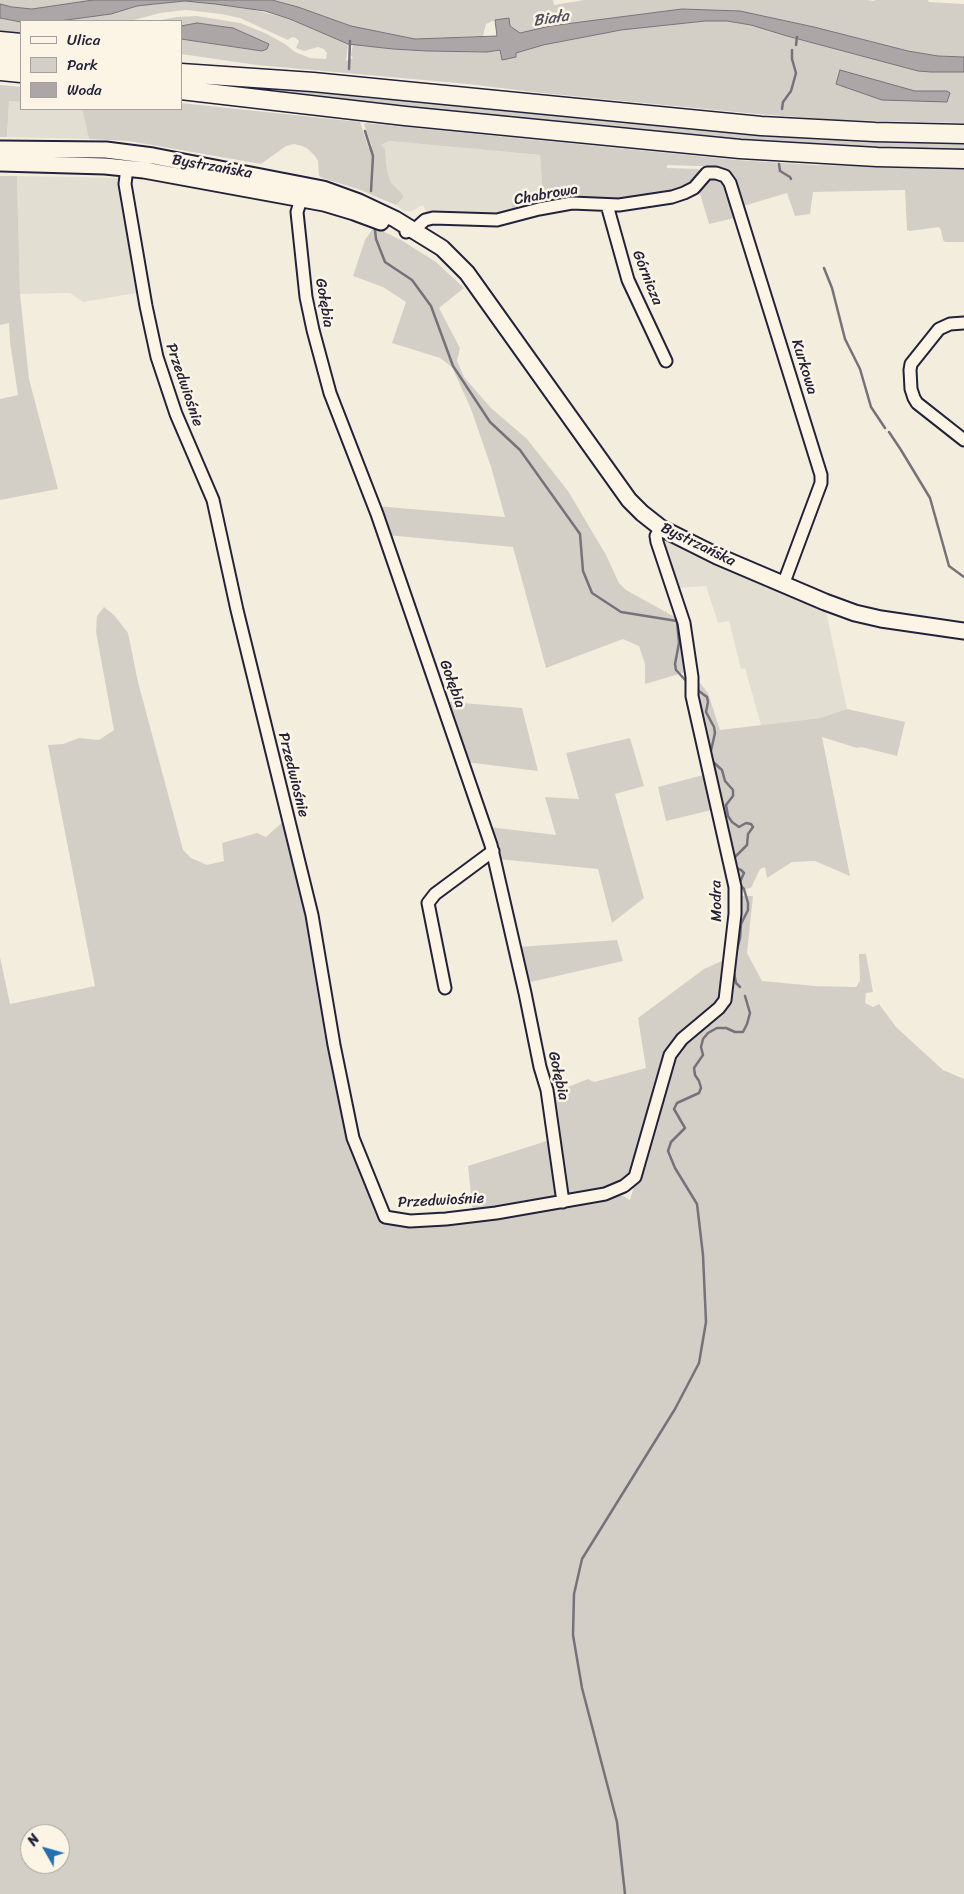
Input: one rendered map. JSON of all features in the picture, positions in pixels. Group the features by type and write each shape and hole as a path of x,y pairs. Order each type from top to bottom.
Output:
{"highway":[{"path":"0,41 20,43"},
{"path":"0,55 20,57"},
{"path":"182,61 289,74 313,82"},
{"path":"0,71 20,73"},
{"path":"182,72 313,82 751,125 866,132 964,134"},
{"path":"182,90 405,116 740,149 877,157 964,159"}],"main road":[{"name":"Bystrzańska","path":"0,148 106,150 132,153 303,192"},
{"name":"Bystrzańska","path":"0,163 64,164 127,168 303,192 359,202 451,256 467,273 629,500 661,528 690,544 833,605 862,615 964,631"}],"street":[{"name":"Przedwiośnie","path":"127,168 126,184 146,306 157,358 176,414 213,500 237,610 312,915 334,1045 353,1138 383,1214 390,1219 446,1219 563,1202"},
{"name":"Chabrowa","path":"408,231 433,218 497,220 538,209 572,203 607,205 634,203 678,195 694,188 707,173"},
{"name":"Kurkowa","path":"707,173 721,174 730,183 821,475 821,483 783,584"},
{"name":"Gołębia","path":"303,192 297,212 306,297 313,330 330,393 377,514 493,851 540,1067 547,1090 563,1202"},
{"name":"Górnicza","path":"607,205 624,270 666,361"},
{"path":"964,323 950,324 939,329 911,364 910,370 911,389 917,404 964,440"},
{"name":"Modra","path":"563,1202 612,1192 624,1186 635,1177 670,1055 682,1040 719,1008 725,1000 735,914 735,887 691,690 692,676 684,623 657,542 656,536 661,528"},
{"path":"445,988 428,903 435,894 493,851"}],"shaded area":[{"path":"9,101 20,102 20,110 82,110 89,139 7,137"},
{"path":"389,141 540,155 543,196 511,203 513,213 501,217 427,214 423,205 412,211 404,211 396,205 404,197 391,183 387,170 385,149 381,145"},
{"path":"17,176 121,178 142,292 83,302 70,293 20,294"},
{"path":"662,539 826,611 847,709 820,718 761,725 745,668 741,669 729,621 718,623 706,586 675,588"}],"green space":[{"path":"0,0 93,0 32,9 0,4"},
{"path":"272,0 553,0 554,5 584,0 928,0 929,2 964,4 964,57 938,56 908,51 814,27 740,11 682,9 550,26 519,33 510,26 509,18 495,20 486,24 483,36 415,39 351,26"},
{"path":"185,1 243,7 290,19 348,44 346,61 353,58 351,55 353,44 427,51 487,52 500,50 502,60 516,53 543,45 621,30 705,21 727,21 751,25 918,71 964,72 964,123 838,120 757,114 468,84 257,65 182,54 182,39 262,51 269,44 233,28 197,23 182,26 182,20 160,20 197,16 240,23 265,33 295,52 310,58 326,59 327,53 324,49 318,47 304,51 296,48 299,41 296,38 292,37 288,40 240,18 221,14 186,10 160,13 134,20 66,20 111,14 137,6","holes":["915,91 947,91 882,100"]},
{"path":"0,18 20,22 20,33 0,31"},
{"path":"182,78 964,140 964,153 692,139 182,83"},
{"path":"0,85 20,87 20,102 9,101 7,137 0,137"},
{"path":"182,103 360,122 369,149 372,146 364,124 366,123 737,160 814,165 964,169 964,242 945,242 939,227 907,230 905,190 813,192 810,214 795,216 787,193 740,207 733,182 702,166 667,165 667,168 698,169 702,173 692,186 672,195 513,213 511,203 543,196 540,155 389,141 381,145 385,149 387,170 391,183 404,197 396,205 358,189 322,178 319,176 318,161 315,156 308,149 294,144 286,146 261,164 129,141 89,139 82,110 182,110"},
{"path":"0,176 17,176 20,294 29,379 58,489 0,500 0,399 18,395 9,323 0,325"},
{"path":"708,176 724,179 739,217 709,224 698,187"},
{"path":"374,227 401,240 436,262 464,288 439,308 460,348 457,361 464,377 491,408 527,439 568,491 606,555 619,583 626,590 673,616 678,612 689,671 645,684 645,664 639,646 623,639 546,668 513,547 387,535 376,506 505,517 491,467 471,409 452,367 440,358 392,343 406,302 383,287 353,276 365,240"},
{"path":"104,607 114,615 128,633 138,682 183,850 191,858 207,865 224,861 222,843 257,833 266,837 287,818 344,1102 388,1222 614,1196 623,1196 630,1200 672,1056 724,1006 740,896 753,896 747,953 762,981 815,986 856,987 860,981 859,954 866,954 873,992 866,993 865,1003 873,1007 879,1004 896,1027 943,1070 964,1079 964,1894 0,1894 0,957 10,1004 95,986 48,745 63,744 79,738 99,740 114,730 96,632 97,616"},
{"path":"700,683 708,693 720,730 820,718 847,709 905,722 897,756 861,747 857,748 822,737 850,876 815,861 792,862 767,878 765,867 760,869 751,888 739,890 694,684"},
{"path":"451,702 522,708 538,771 466,762 449,708"},
{"path":"630,738 644,786 615,794 644,898 612,923 598,869 498,859 489,827 556,835 545,797 579,799 566,753"},
{"path":"707,774 716,809 666,821 658,787"},
{"path":"617,940 623,961 526,983 518,947"},
{"path":"726,959 724,995 680,1038 633,1175 623,1184 566,1199 553,1093 588,1079 594,1082 646,1068 638,1018 704,969"},
{"path":"553,1139 561,1198 473,1214 468,1166"}],"water":[{"path":"93,0 272,0 351,26 415,39 497,36 495,20 509,18 510,26 520,33 550,26 682,9 740,11 814,27 908,51 938,56 964,57 964,72 918,71 751,25 727,21 705,21 621,30 543,45 516,53 516,57 502,60 500,50 487,52 427,51 348,44 290,19 265,11 185,1 137,6 111,14 66,20 20,20 20,22 0,18 0,4 32,9"},
{"path":"197,23 233,28 269,44 267,49 262,51 182,39 182,26"},
{"path":"840,70 915,91 947,91 950,93 947,102 882,100 836,84"}],"waterway":[{"path":"796,45 797,37"},
{"path":"349,69 350,41"},
{"path":"782,109 783,102 791,91 796,73 792,59 792,50"},
{"path":"365,131 373,156 371,191"},
{"path":"779,164 780,171 791,179"},
{"path":"375,230 376,239 385,262 412,280 431,306 453,366 490,422 520,450 580,534 583,571 592,593 621,612 677,621 679,643 675,664 676,670 688,683"},
{"path":"824,268 832,288 845,339 860,369 871,407 885,428"},
{"path":"889,432 930,498 949,566 964,577"},
{"path":"696,689 707,697 706,712 714,727 715,733 710,755"},
{"path":"711,760 722,770 725,781 733,790 733,796 726,805 728,816 739,827 746,823 751,824 753,827 748,834 747,845 735,857 734,863"},
{"path":"736,868 744,873 739,884 744,889 748,903 748,910 741,924 736,953"},
{"path":"734,973 736,983 740,987"},
{"path":"625,1894 617,1822 582,1688 573,1635 574,1594 582,1559 675,1409 699,1363 706,1322 703,1255 697,1204 675,1168 668,1151 671,1142 685,1128 674,1109 677,1103 699,1093 701,1088 694,1068 703,1055 701,1047 703,1039 708,1033 717,1028 743,1032 750,1013 745,996"}],"water label":[{"name":"Biała","path":"551,19"}]}
